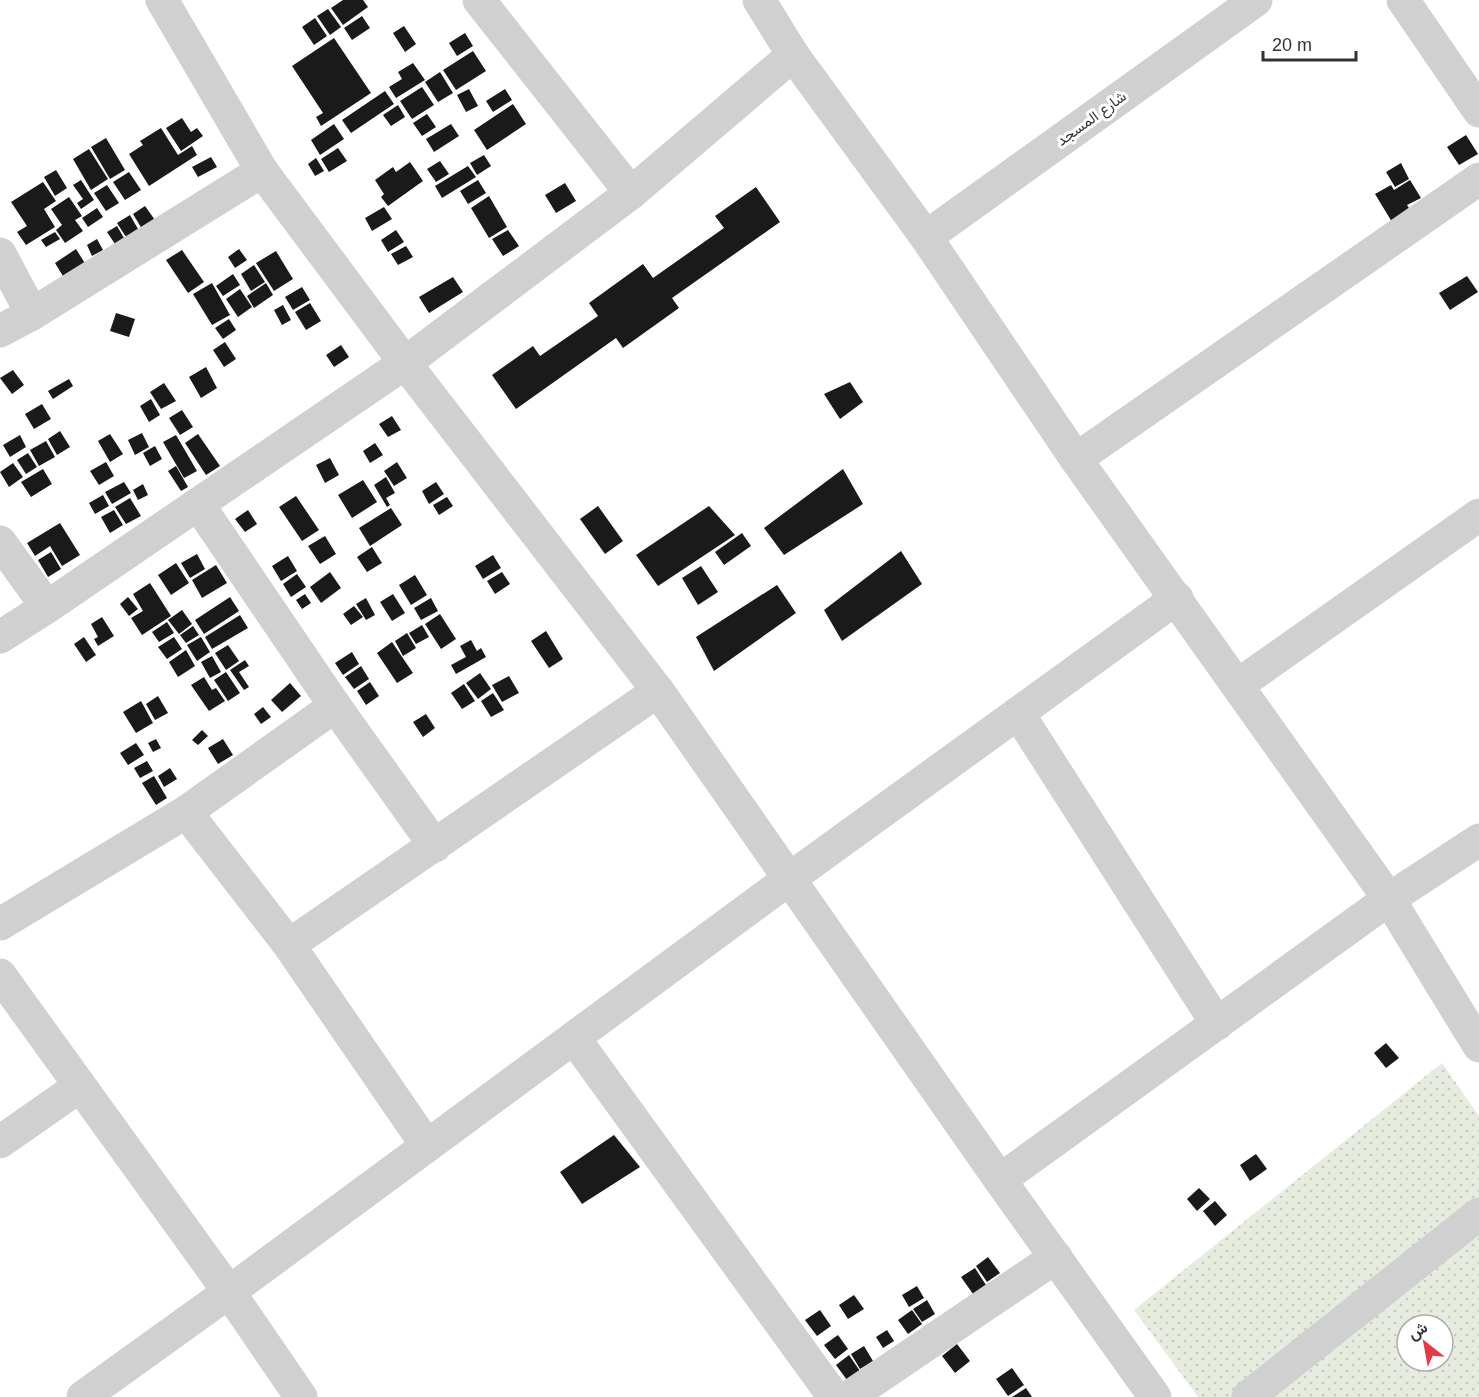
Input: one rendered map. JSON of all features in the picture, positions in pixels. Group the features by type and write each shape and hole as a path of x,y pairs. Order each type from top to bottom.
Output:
{"street":[{"path":"162,0 262,171 405,363 658,691 1000,1180 1155,1397"},
{"path":"478,0 631,193"},
{"name":"شارع المسجد","path":"926,237 1256,0"},
{"path":"1403,0 1479,111"},
{"path":"761,1 793,55 926,237 1076,459 1389,899 1479,1046"},
{"path":"0,637 405,363 631,193 793,55"},
{"path":"0,331 32,314 262,171"},
{"path":"1076,459 1479,179"},
{"path":"0,254 32,314"},
{"path":"198,504 335,706 435,846"},
{"path":"1238,685 1479,515"},
{"path":"0,542 47,607"},
{"path":"83,1397 230,1292 789,879 1177,598"},
{"path":"290,945 658,691"},
{"path":"0,924 186,812 335,706"},
{"path":"1018,713 1217,1024"},
{"path":"186,812 290,945 427,1146"},
{"path":"1000,1180 1389,899 1479,840"},
{"path":"0,975 230,1292 301,1397"},
{"path":"574,1038 834,1397"},
{"path":"0,1142 80,1086"},
{"path":"1248,1397 1479,1214"},
{"path":"849,1397 1056,1257"}],"shaded area":[{"path":"1442,1063 1479,1116 1479,1397 1198,1397 1134,1310"}],"building":[{"path":"343,0 363,0 368,7 343,25 331,8"},
{"path":"328,9 341,27 330,35 317,16"},
{"path":"362,16 370,28 352,40 344,28"},
{"path":"315,18 327,36 314,45 302,27"},
{"path":"404,26 416,44 405,52 393,33"},
{"path":"465,33 473,46 457,56 449,43"},
{"path":"334,38 371,93 321,126 316,117 323,113 292,66"},
{"path":"473,51 486,71 456,90 443,70"},
{"path":"413,63 425,80 396,98 389,87 402,79 398,72"},
{"path":"440,72 453,93 438,102 425,82"},
{"path":"422,87 434,105 412,119 400,101"},
{"path":"469,89 478,106 466,112 457,95"},
{"path":"505,89 512,100 493,112 486,101"},
{"path":"385,91 394,104 351,133 342,120"},
{"path":"513,104 526,124 487,150 474,130"},
{"path":"398,105 405,117 391,126 383,115"},
{"path":"427,114 436,127 422,136 413,123"},
{"path":"182,118 191,132 197,128 203,136 181,151 166,128"},
{"path":"334,124 344,139 320,155 311,140"},
{"path":"451,124 459,136 434,152 426,139"},
{"path":"161,128 178,155 192,146 197,155 149,186 129,154 143,145 140,141"},
{"path":"1466,135 1478,154 1459,165 1447,147"},
{"path":"106,138 125,170 110,179 91,147"},
{"path":"338,148 347,161 329,172 321,159"},
{"path":"89,149 108,179 91,190 73,159"},
{"path":"484,155 491,166 477,175 470,163"},
{"path":"211,157 217,167 198,177 192,167"},
{"path":"316,158 324,171 315,176 308,164"},
{"path":"440,161 449,174 436,182 427,169"},
{"path":"410,162 423,181 388,206 381,197 384,194 375,180 393,167 396,172"},
{"path":"1401,163 1409,179 1395,187 1386,172"},
{"path":"468,166 476,177 442,198 435,186"},
{"path":"56,170 67,188 55,196 44,177"},
{"path":"129,172 141,190 125,200 113,182"},
{"path":"81,180 94,200 81,209 77,203 83,199 73,185"},
{"path":"478,180 486,193 468,204 460,191"},
{"path":"1410,180 1421,198 1407,205 1411,211 1392,222 1375,194 1391,185 1394,190"},
{"path":"43,182 56,201 44,209 55,227 26,245 17,232 27,226 11,202"},
{"path":"565,183 576,201 556,213 545,195"},
{"path":"107,185 119,203 106,211 94,193"},
{"path":"756,187 780,222 672,298 679,308 623,348 616,338 516,409 492,375 533,346 540,356 598,316 589,303 643,264 653,278 724,228 715,216"},
{"path":"489,196 507,227 489,238 471,208"},
{"path":"69,197 82,216 75,220 83,231 65,243 56,230 62,225 51,209"},
{"path":"145,206 155,220 142,229 133,214"},
{"path":"384,207 392,219 372,231 365,218"},
{"path":"97,208 103,217 88,227 82,218"},
{"path":"130,215 138,229 126,237 117,223"},
{"path":"117,226 124,238 115,244 107,232"},
{"path":"396,230 404,242 388,252 381,240"},
{"path":"508,230 519,246 503,256 492,239"},
{"path":"55,232 60,239 46,247 41,240"},
{"path":"97,239 103,250 92,256 87,245"},
{"path":"406,246 413,257 398,265 391,254"},
{"path":"76,249 88,268 66,281 55,263"},
{"path":"239,249 247,260 235,268 228,257"},
{"path":"182,250 204,282 188,293 166,260"},
{"path":"276,251 293,279 274,291 256,263"},
{"path":"254,265 265,282 251,291 241,274"},
{"path":"233,274 240,285 223,296 216,286"},
{"path":"1467,276 1478,292 1450,310 1439,293"},
{"path":"453,277 463,292 429,313 419,297"},
{"path":"212,283 230,315 212,325 193,294"},
{"path":"266,283 273,295 254,308 247,296"},
{"path":"302,287 310,300 293,310 285,297"},
{"path":"240,289 252,307 238,317 226,299"},
{"path":"310,303 321,321 306,330 295,312"},
{"path":"283,305 291,320 282,325 274,310"},
{"path":"116,313 135,319 129,337 110,331"},
{"path":"229,319 236,330 223,339 215,328"},
{"path":"225,342 236,359 224,367 213,350"},
{"path":"341,345 349,357 334,367 326,355"},
{"path":"206,367 217,388 201,398 189,377"},
{"path":"13,370 24,385 12,394 0,378"},
{"path":"69,379 73,386 53,399 48,391"},
{"path":"850,382 863,402 840,419 824,394"},
{"path":"164,383 176,401 161,409 150,392"},
{"path":"151,399 160,415 149,422 140,406"},
{"path":"42,404 51,419 34,429 25,414"},
{"path":"182,410 193,427 180,435 169,418"},
{"path":"392,416 401,430 388,437 379,424"},
{"path":"60,431 70,447 57,455 48,439"},
{"path":"142,433 149,447 135,455 128,440"},
{"path":"110,434 123,454 110,462 98,441"},
{"path":"198,434 220,466 206,475 185,443"},
{"path":"20,435 26,447 10,457 3,445"},
{"path":"176,435 197,471 184,478 163,442"},
{"path":"46,441 55,457 39,466 30,450"},
{"path":"375,443 383,455 370,463 363,451"},
{"path":"155,446 162,459 150,466 143,453"},
{"path":"28,453 37,467 26,474 17,460"},
{"path":"330,458 339,475 325,483 316,465"},
{"path":"106,462 114,476 99,485 90,471"},
{"path":"397,462 407,478 394,486 384,471"},
{"path":"13,463 23,477 9,487 0,472"},
{"path":"176,466 188,487 181,491 168,471"},
{"path":"43,469 52,484 31,497 21,482"},
{"path":"843,469 863,504 784,555 764,528"},
{"path":"386,477 395,493 386,498 390,505 387,507 374,485"},
{"path":"363,480 377,502 352,518 338,495"},
{"path":"124,482 131,493 112,504 105,492"},
{"path":"436,482 444,494 429,504 422,491"},
{"path":"143,484 148,495 138,500 133,490"},
{"path":"103,495 109,506 95,514 89,503"},
{"path":"296,496 319,530 302,541 279,507"},
{"path":"447,497 453,506 439,515 433,505"},
{"path":"130,498 141,516 126,524 115,507"},
{"path":"598,506 623,541 605,554 580,519"},
{"path":"709,506 735,535 658,586 636,555"},
{"path":"391,508 402,525 370,546 359,528"},
{"path":"114,510 123,525 110,533 101,517"},
{"path":"248,510 257,524 245,532 235,519"},
{"path":"60,523 80,555 62,566 50,546 35,556 27,543"},
{"path":"742,533 751,546 724,565 715,552"},
{"path":"325,536 336,554 320,564 308,546"},
{"path":"372,547 382,563 367,572 357,557"},
{"path":"901,551 922,584 842,641 824,610"},
{"path":"51,552 61,569 48,577 38,560"},
{"path":"197,554 205,569 190,578 181,563"},
{"path":"493,555 501,568 483,579 475,566"},
{"path":"288,556 297,571 281,581 272,566"},
{"path":"176,563 189,583 171,595 158,575"},
{"path":"216,565 227,583 202,598 192,580"},
{"path":"701,566 718,592 698,605 682,578"},
{"path":"330,572 341,588 321,603 310,587"},
{"path":"502,572 510,584 495,594 487,581"},
{"path":"297,574 306,587 291,597 283,584"},
{"path":"415,575 427,595 411,605 399,585"},
{"path":"150,583 171,616 142,635 131,618 143,611 133,594"},
{"path":"777,585 796,613 714,671 696,637"},
{"path":"305,594 311,603 302,609 296,600"},
{"path":"393,594 405,613 392,621 380,602"},
{"path":"128,597 138,609 129,616 120,604"},
{"path":"230,597 239,611 204,634 195,620"},
{"path":"366,598 375,615 366,620 356,604"},
{"path":"431,598 438,611 421,620 414,608"},
{"path":"354,606 363,617 351,625 343,614"},
{"path":"182,610 192,624 179,634 168,620"},
{"path":"440,614 456,639 441,649 425,624"},
{"path":"240,615 248,628 212,649 205,637"},
{"path":"102,617 114,636 98,646 94,639 98,637 91,624"},
{"path":"167,622 174,633 159,642 152,632"},
{"path":"422,625 429,637 416,644 409,633"},
{"path":"193,626 199,635 186,643 180,635"},
{"path":"546,631 563,659 549,668 531,641"},
{"path":"407,633 416,648 403,656 395,641"},
{"path":"84,637 96,655 86,662 74,644"},
{"path":"174,637 182,649 167,659 158,647"},
{"path":"201,637 210,652 197,661 187,645"},
{"path":"471,640 477,651 481,648 486,657 456,674 451,665 466,657 460,646"},
{"path":"392,642 413,673 397,683 377,653"},
{"path":"228,645 239,661 226,670 215,653"},
{"path":"186,650 195,666 178,677 169,662"},
{"path":"352,652 359,664 343,675 335,663"},
{"path":"212,656 221,672 210,678 201,662"},
{"path":"245,660 249,666 239,672 249,687 244,690 230,670"},
{"path":"361,666 369,679 354,689 345,677"},
{"path":"226,672 240,693 228,701 214,680"},
{"path":"480,673 491,689 478,699 466,683"},
{"path":"509,676 519,693 502,702 492,685"},
{"path":"204,677 212,690 216,688 225,701 209,711 191,685"},
{"path":"370,682 379,696 366,705 357,691"},
{"path":"290,683 301,696 282,712 271,700"},
{"path":"464,684 475,701 462,709 451,693"},
{"path":"493,693 504,710 491,717 481,701"},
{"path":"158,696 168,713 155,720 146,704"},
{"path":"141,701 153,723 136,733 123,712"},
{"path":"263,707 271,717 261,724 254,714"},
{"path":"426,714 435,728 423,737 413,722"},
{"path":"202,730 208,736 198,745 192,740"},
{"path":"156,739 161,748 153,752 148,743"},
{"path":"223,739 233,755 218,764 208,748"},
{"path":"136,743 144,755 128,765 120,753"},
{"path":"147,761 153,771 140,778 134,768"},
{"path":"170,768 177,779 164,787 158,776"},
{"path":"154,776 167,798 156,805 142,783"},
{"path":"1386,1043 1399,1058 1386,1068 1374,1053"},
{"path":"614,1135 640,1167 582,1204 560,1172"},
{"path":"1256,1154 1267,1169 1250,1181 1240,1165"},
{"path":"1199,1188 1210,1199 1197,1211 1187,1199"},
{"path":"1215,1201 1227,1215 1215,1226 1203,1211"},
{"path":"988,1257 1000,1273 987,1282 976,1266"},
{"path":"975,1268 986,1285 973,1294 961,1277"},
{"path":"917,1286 924,1298 909,1307 902,1295"},
{"path":"854,1295 864,1309 848,1319 839,1305"},
{"path":"927,1300 935,1314 922,1322 913,1309"},
{"path":"820,1310 831,1326 817,1336 805,1320"},
{"path":"912,1310 922,1324 908,1334 898,1320"},
{"path":"887,1330 894,1341 883,1348 876,1337"},
{"path":"838,1335 848,1349 835,1359 824,1345"},
{"path":"957,1344 970,1361 955,1373 942,1356"},
{"path":"864,1346 873,1361 860,1369 851,1354"},
{"path":"849,1355 860,1371 847,1380 836,1365"},
{"path":"1012,1368 1024,1385 1008,1396 996,1379"},
{"path":"1026,1388 1032,1397 1012,1397"}]}
